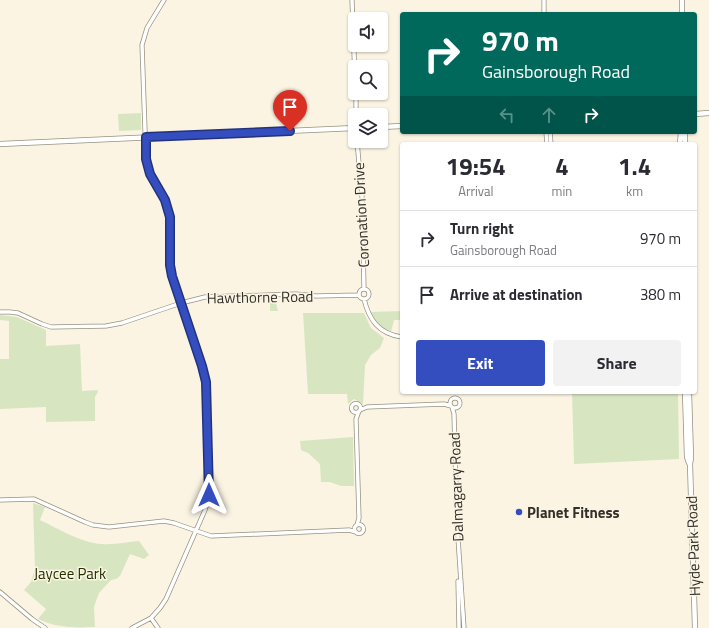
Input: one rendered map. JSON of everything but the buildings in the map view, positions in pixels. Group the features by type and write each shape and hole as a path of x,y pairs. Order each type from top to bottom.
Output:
{"main road":[{"path":"682,0 682,12"},
{"path":"697,114 709,113"},
{"path":"388,126 400,126"},
{"path":"0,144 348,128"},
{"name":"Hyde Park Road","path":"685,394 687,457 690,464"},
{"name":"Hyde Park Road","path":"689,394 695,628"}],"street":[{"path":"132,628 151,618 166,599 207,503 209,489 206,382 174,284 170,265 170,217 168,208 150,174 146,159 142,45 146,28 164,0"},
{"path":"352,0 354,60"},
{"path":"544,0 544,12"},
{"name":"Coronation Drive","path":"358,148 362,197 364,289"},
{"path":"364,300 367,299 369,294 364,289 360,291 359,295 364,300 367,313 372,321 390,335 400,337"},
{"name":"Hawthorne Road","path":"0,312 18,313 51,327 106,326 122,324 181,303 205,297 296,294 316,296 359,295"},
{"path":"356,419 351,408 353,404 357,403 367,407 444,404 457,407 460,404 460,401 453,399 444,404"},
{"name":"Dalmagarry Road","path":"453,399 452,407 454,414 459,560 459,628"},
{"path":"356,532 359,518 356,419 360,405"},
{"path":"352,411 356,412 367,407"},
{"name":"Dalmagarry Road","path":"454,414 457,407"},
{"path":"0,500 34,499 85,522 102,527 117,527 164,521 211,536 349,530 360,534 364,529 358,525"},
{"path":"349,530 358,525"},
{"name":"Dalmagarry Road","path":"459,560 464,628"},
{"path":"0,592 32,620 45,628"},
{"path":"151,618 158,628"}],"green space":[{"path":"141,113 141,130 119,131 118,114"},
{"path":"242,297 264,298 262,300 243,300"},
{"path":"270,299 275,299 278,311 270,311"},
{"path":"400,311 400,320 394,320 391,332 380,325 369,312"},
{"path":"303,313 364,313 371,328 384,338 380,348 371,355 365,365 363,404 354,399 348,404 347,394 308,394"},
{"path":"0,315 17,317 46,330 46,346 80,344 82,391 97,390 98,392 95,397 95,421 46,422 46,407 0,409 0,359 9,359 9,321 0,320"},
{"path":"572,394 678,394 679,459 574,464"},
{"path":"353,437 354,486 341,486 330,482 321,482 320,464 308,453 301,450 300,441"},
{"name":"Jaycee Park","path":"33,503 45,507 40,520 70,535 86,541 102,544 139,541 149,555 144,559 130,554 120,576 111,580 99,593 94,607 95,627 66,627 38,619 46,609 24,590 31,582 35,569"}],"place":[{"name":"Planet Fitness","path":"519,512"}],"route":[{"path":"209,495 206,382 172,276 170,265 170,217 165,200 150,174 146,159 146,137 290,131"}]}
